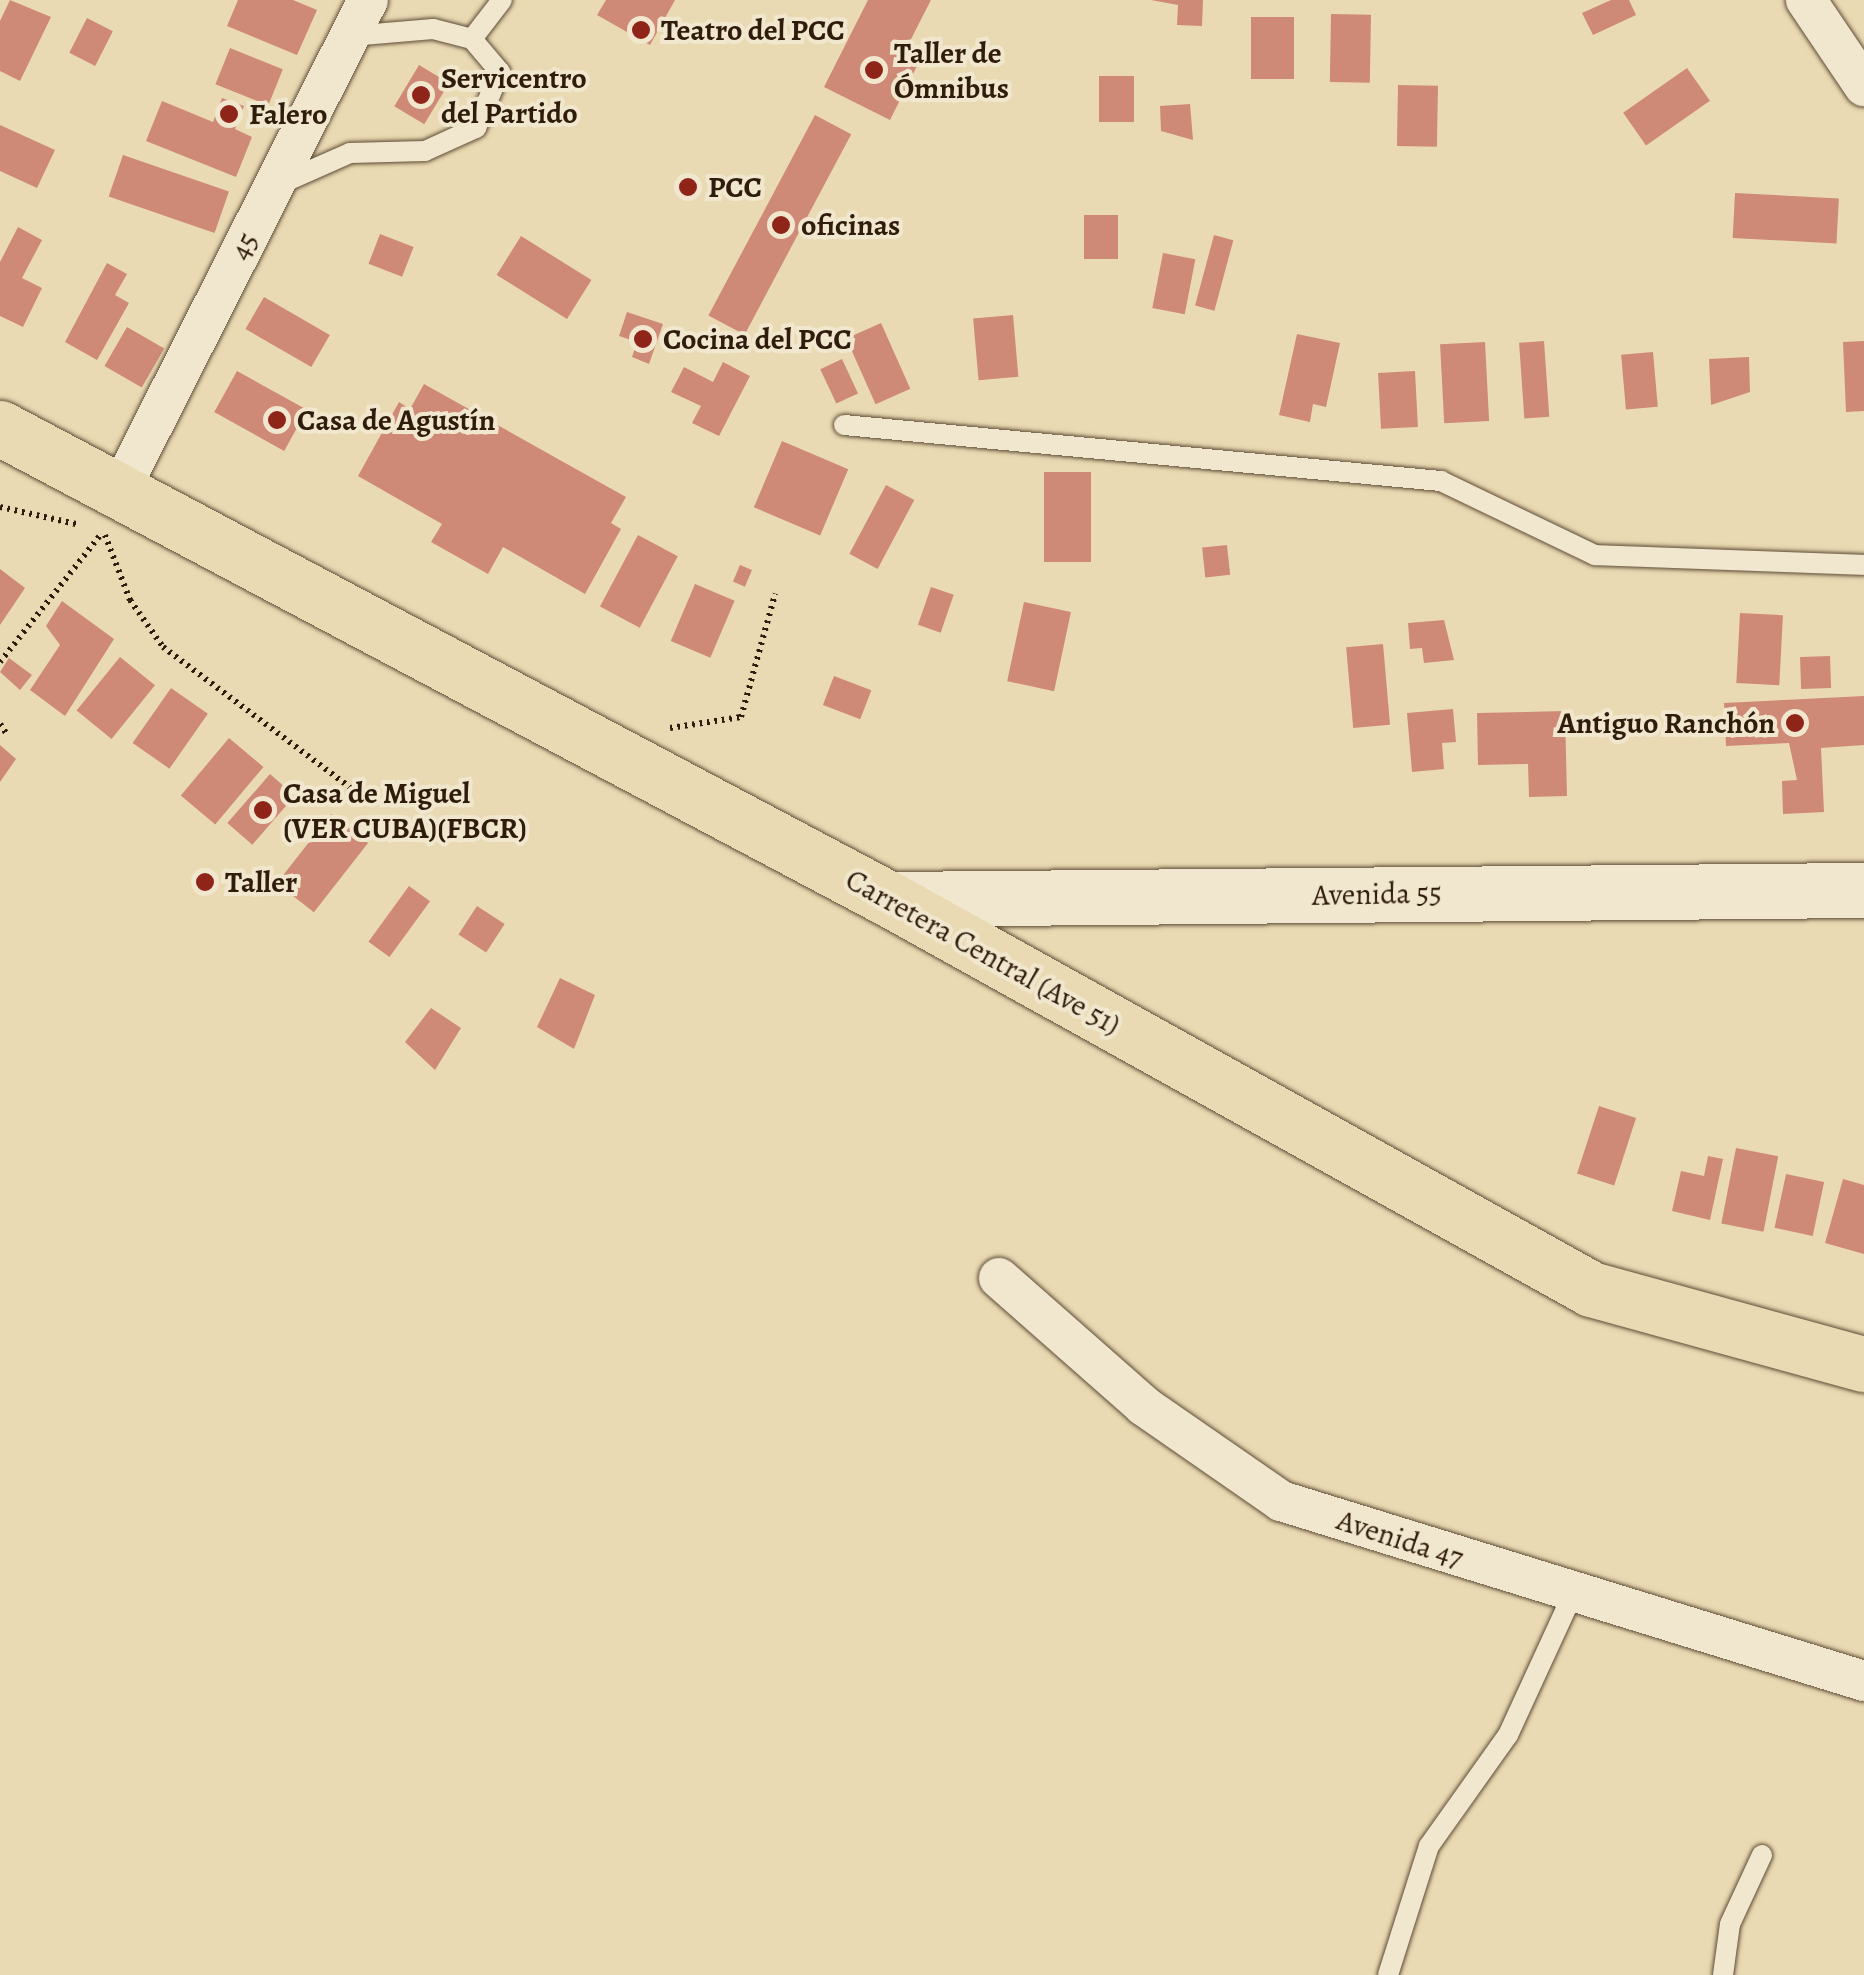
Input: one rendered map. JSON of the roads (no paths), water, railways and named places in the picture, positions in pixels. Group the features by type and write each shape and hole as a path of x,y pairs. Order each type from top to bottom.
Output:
{"main road":[{"name":"Carretera Central (Ave 51)","path":"0,428 111,511 644,770 889,899 1592,1289 1864,1364"}],"street":[{"name":"45","path":"111,511 368,0"},
{"path":"1806,0 1864,86"},
{"name":"Avenida 55","path":"889,899 1864,890"},
{"name":"Avenida 47","path":"999,1278 1144,1406 1281,1501 1864,1681"}],"lane":[{"path":"472,39 502,0"},
{"path":"274,186 350,154 426,151 476,128 500,72 472,39 433,29 350,36"},
{"path":"844,425 1440,481 1595,556 1864,565"},
{"path":"1388,1975 1439,1825 1508,1736 1573,1594"},
{"path":"1724,1975 1730,1924 1762,1855"}],"place":[{"name":"Teatro del PCC","path":"641,30"},
{"name":"Taller de Ómnibus","path":"874,70"},
{"name":"Servicentro del Partido","path":"421,95"},
{"name":"Falero","path":"229,114"},
{"name":"PCC","path":"688,187"},
{"name":"oficinas","path":"781,225"},
{"name":"Cocina del PCC","path":"643,339"},
{"name":"Casa de Agustín","path":"277,420"},
{"name":"Antiguo Ranchón","path":"1795,723"},
{"name":"Casa de Miguel (VER CUBA)(FBCR)","path":"263,810"},
{"name":"Taller","path":"205,882"}]}
